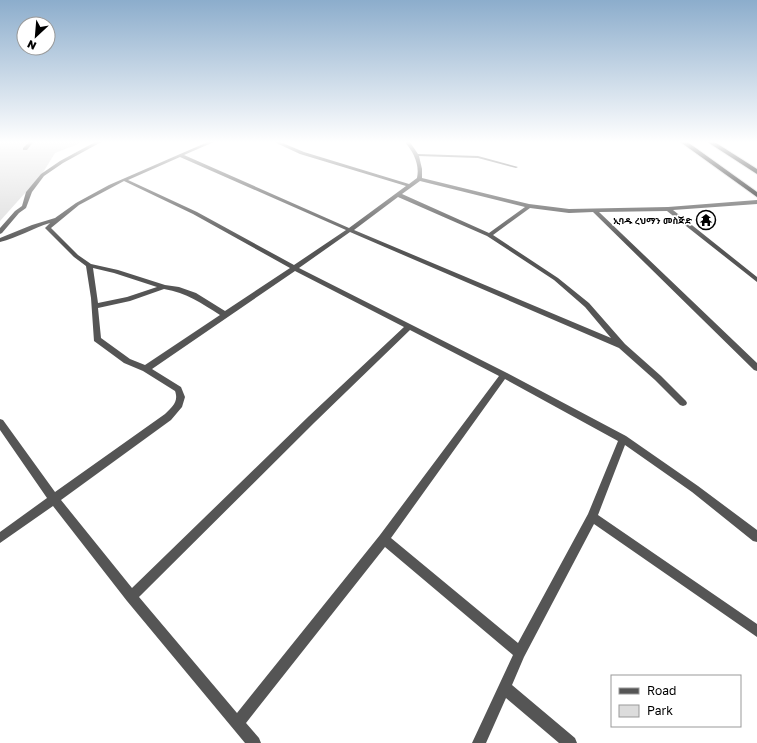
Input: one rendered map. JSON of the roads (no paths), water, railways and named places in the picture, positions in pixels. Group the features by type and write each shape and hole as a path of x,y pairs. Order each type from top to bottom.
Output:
{"highway":[{"path":"730,176 757,195"}],"street":[{"path":"0,232 17,212 24,207 29,192 45,176"},
{"path":"135,176 103,190 56,220 48,228 67,245 76,256 90,265 116,271 164,287 178,289 194,294 226,315"},
{"path":"227,176 622,346"},
{"path":"377,176 411,186"},
{"path":"146,369 350,230 411,186 419,179 420,176"},
{"path":"419,179 529,206 569,211 596,212 668,210 757,202"},
{"path":"125,180 195,213 294,268 504,375 623,439 695,489 757,537"},
{"path":"399,195 489,235 556,279 587,306 622,346 683,403"},
{"path":"489,235 529,206"},
{"path":"668,210 757,280"},
{"path":"596,212 757,368"},
{"path":"0,240 6,239 34,226 56,220"},
{"path":"0,538 168,417 181,400 181,394 178,389 146,369 127,361 97,339 90,265"},
{"path":"95,306 128,299 164,287"},
{"path":"131,597 306,425 409,327"},
{"path":"238,723 384,539 504,375"},
{"path":"0,423 54,499 131,597 254,743"},
{"path":"479,743 520,653 592,517 623,439"},
{"path":"592,517 757,631"},
{"path":"384,539 520,653"},
{"path":"504,687 570,743"}],"place":[{"name":"ኢባዱ ረህማን መስጅድ","path":"706,220"}]}
